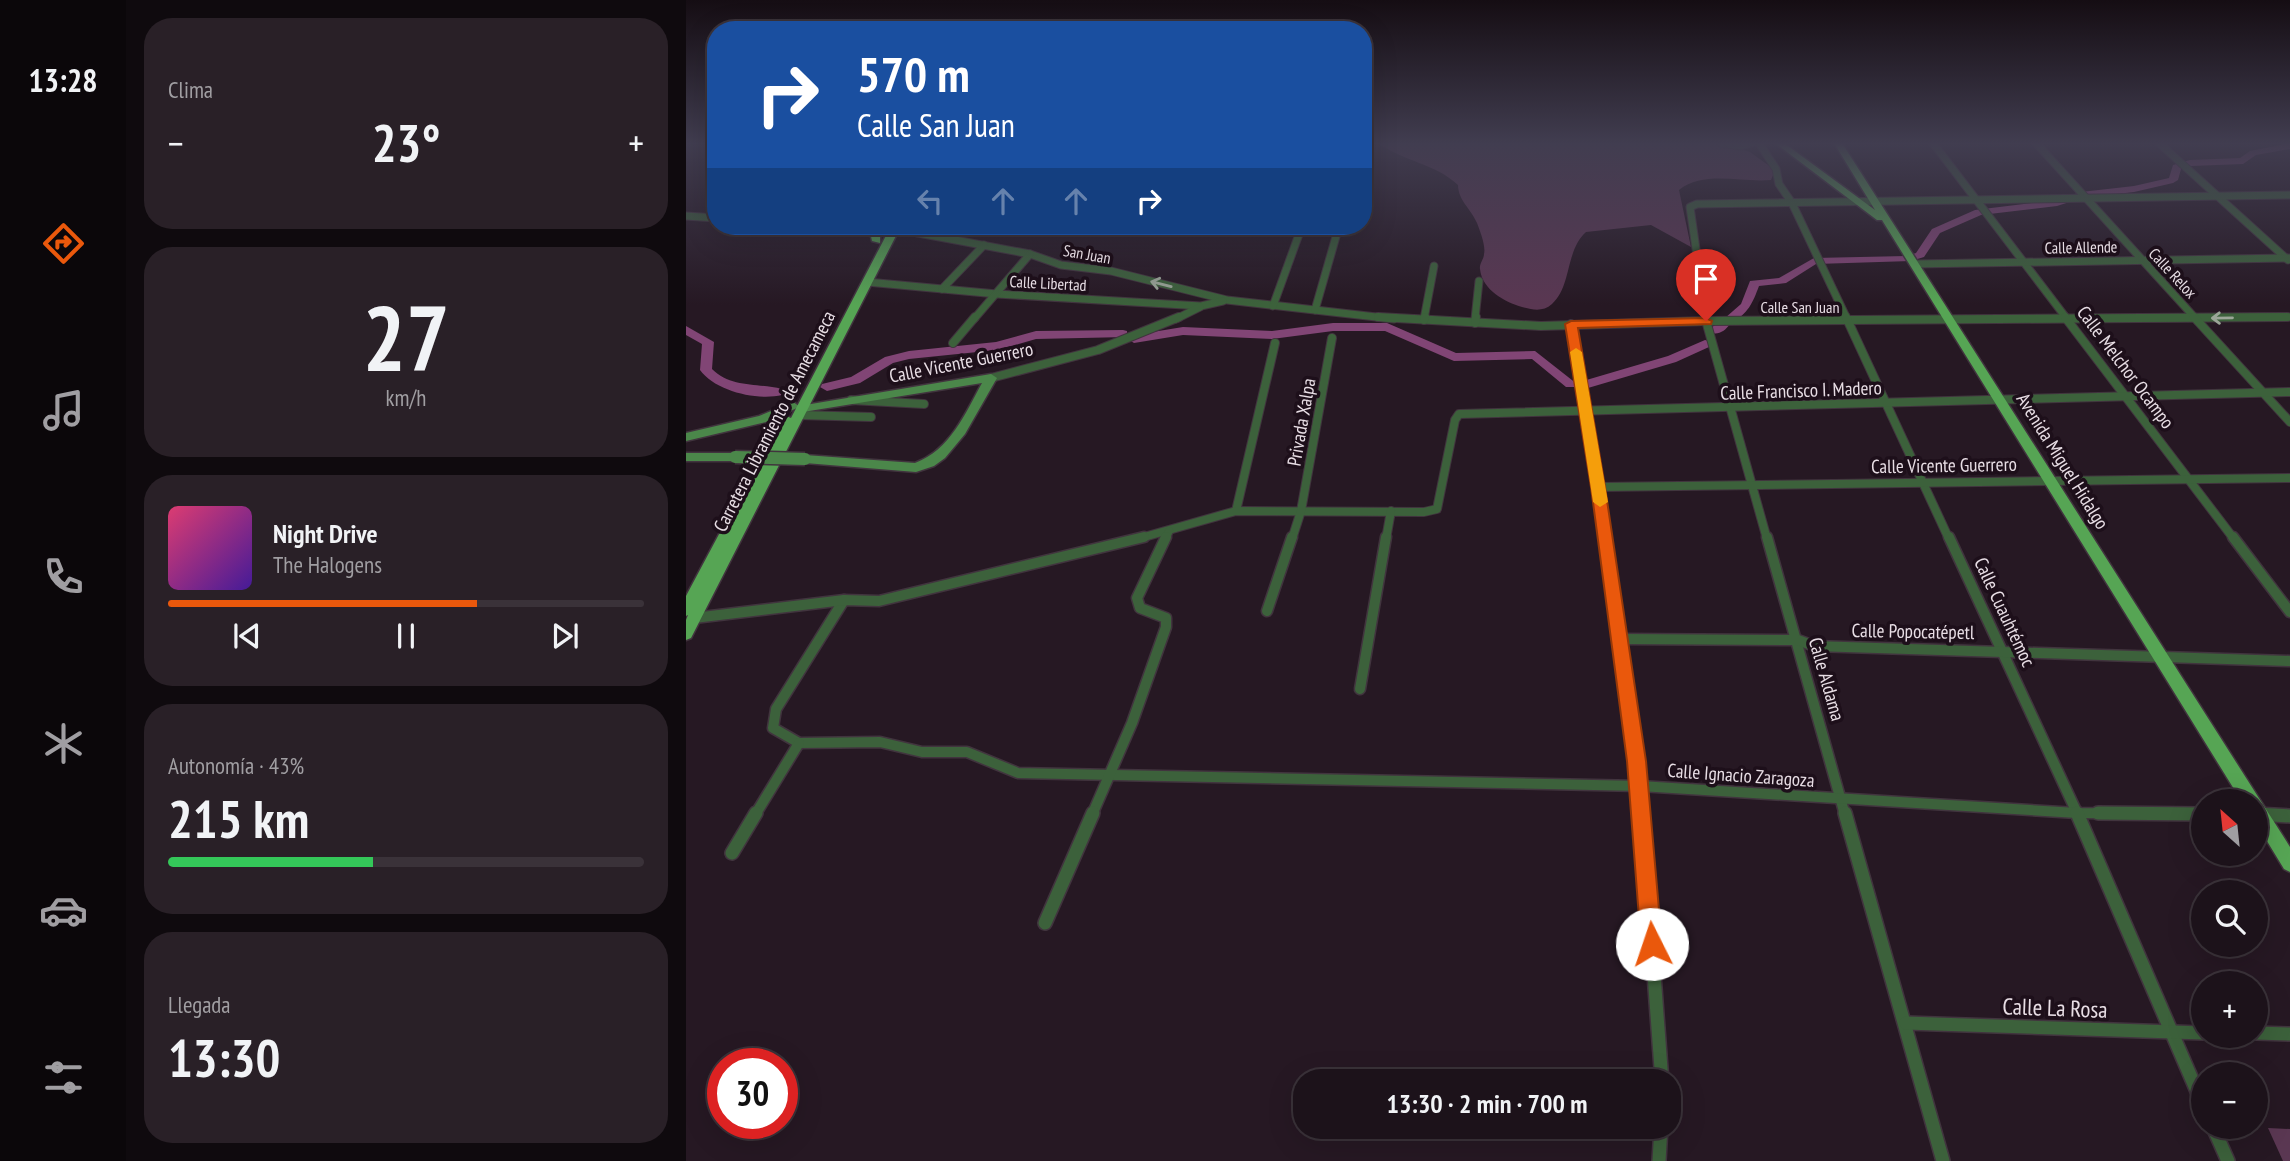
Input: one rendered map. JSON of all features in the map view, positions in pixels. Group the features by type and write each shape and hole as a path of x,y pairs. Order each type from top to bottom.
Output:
{"main road":[{"path":"1852,197 1887,223"},
{"name":"Avenida Miguel Hidalgo","path":"1872,197 2243,789"},
{"name":"Carretera Libramiento de Amecameca","path":"686,634 690,614 867,282 882,241 881,235"},
{"name":"Carretera Libramiento de Amecameca","path":"798,410 882,241 890,235"},
{"name":"Avenida Miguel Hidalgo","path":"2268,829 2290,863"}],"street":[{"name":"Calle Cuauhtémoc","path":"1789,197 2077,813 2191,1077"},
{"name":"Calle Melchor Ocampo","path":"1974,197 2290,612"},
{"path":"1792,203 1874,201 1981,207 2074,197"},
{"name":"Calle Relox","path":"2083,197 2290,422"},
{"path":"2220,197 2289,259"},
{"name":"Calle Aldama","path":"1792,203 1692,204 1706,321 1755,486 1943,1161"},
{"path":"686,216 707,217"},
{"name":"San Juan","path":"937,235 1030,254 1061,265 1111,271 1227,300"},
{"path":"1273,306 1299,235"},
{"path":"1315,310 1336,235"},
{"path":"942,289 984,245"},
{"path":"953,343 1030,254"},
{"name":"Calle Allende","path":"1912,260 2023,262 2289,259"},
{"path":"1424,320 1434,266"},
{"path":"1475,323 1479,281"},
{"name":"Calle Libertad","path":"867,282 997,294 1200,306 1227,300"},
{"name":"Calle San Juan","path":"1227,300 1424,320 1541,327 1706,321 2290,317"},
{"name":"Calle Vicente Guerrero","path":"686,437 798,410 991,378 1089,350 1166,323 1200,306"},
{"path":"1571,324 1598,487 1640,786 1661,1069"},
{"name":"Privada Xalpa","path":"1267,611 1301,511 1332,338"},
{"path":"1236,511 1275,342"},
{"path":"686,457 805,459 916,468 929,465 947,450 991,378"},
{"name":"Calle Francisco I. Madero","path":"1391,511 1424,512 1437,509 1457,415 2290,392"},
{"path":"851,400 924,404"},
{"path":"798,410 871,417"},
{"name":"Calle Vicente Guerrero","path":"1598,487 2290,478"},
{"path":"690,614 844,600 879,601 1169,531 1236,511 1391,511 1360,689"},
{"path":"1045,923 1132,723 1166,626 1166,618 1160,613 1142,610 1137,598 1169,531"},
{"path":"732,853 799,743 773,728 776,709 844,600"},
{"name":"Calle Popocatépetl","path":"1620,639 1798,640 1814,646 2290,661"},
{"name":"Calle Ignacio Zaragoza","path":"799,743 880,742 922,752 967,752 1018,773 1640,786 2077,813 2191,814"},
{"path":"2268,812 2290,816"},
{"name":"Calle La Rosa","path":"1906,1023 2191,1033"},
{"path":"2268,1033 2290,1034"},
{"path":"1659,1161 1660,1139"},
{"path":"2218,1139 2228,1161"}],"shaded area":[{"path":"1461,197 1681,197 1691,247 1651,225 1586,232 1575,249 1558,297 1549,307 1526,308 1502,298 1485,283 1480,267 1484,256 1482,238 1477,223"},
{"path":"2268,1128 2290,1129 2290,1161 2283,1161"}],"waterway":[{"path":"1731,318 1746,306 1754,283 1782,281 1814,261 1907,259 1920,255 1936,231 1979,212 2057,203 2074,197"},
{"path":"1716,330 1724,324"},
{"path":"1134,339 1183,331 1272,335 1333,327 1387,327 1454,357 1535,355 1571,384"},
{"path":"686,330 708,342 706,370 712,376 729,385 777,392"},
{"path":"827,387 855,380 889,360 909,355 997,346 1036,335 1123,334"},
{"path":"1588,384 1672,359 1705,344"}],"slow traffic":[{"path":"1576,352 1600,502"}],"route":[{"path":"1652,944 1640,786 1598,487 1571,324 1706,321"}]}
